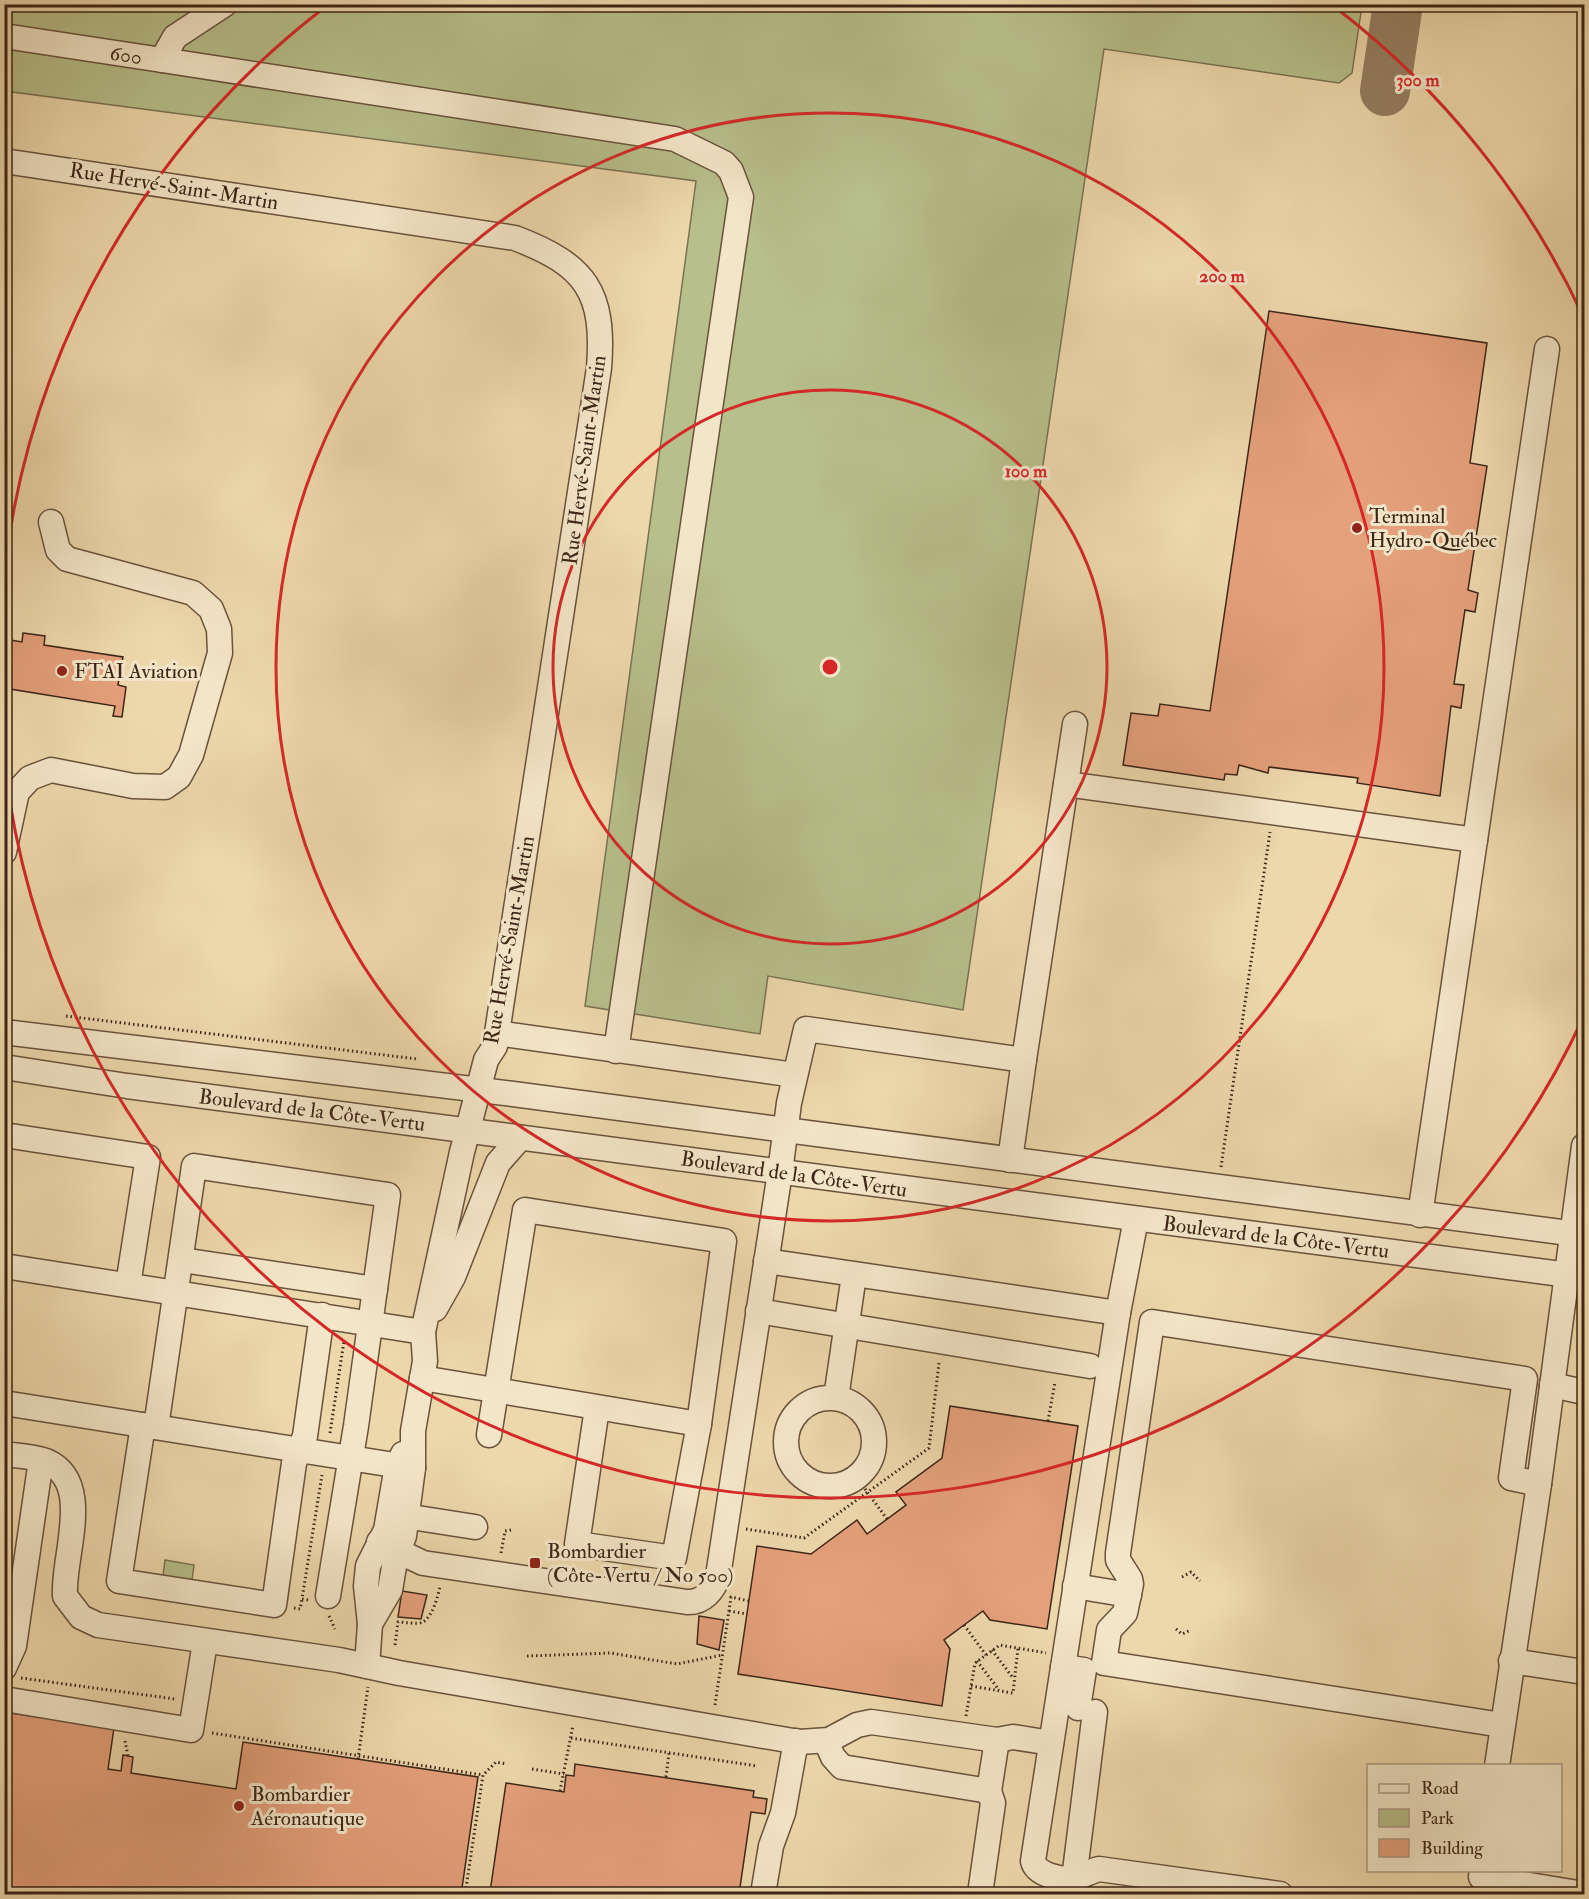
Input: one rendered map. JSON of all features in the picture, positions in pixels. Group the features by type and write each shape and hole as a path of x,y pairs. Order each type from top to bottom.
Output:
{"street":[{"name":"600","path":"4,36 162,60 175,37 225,4"},
{"path":"162,60 675,139 724,163 731,171 741,197 616,1052"},
{"name":"Rue Hervé-Saint-Martin","path":"4,160 515,238 563,259 583,278 594,297 601,343 599,368 495,1046 486,1060 468,1131 423,1332 425,1361 399,1509 386,1530 389,1546 370,1559 366,1576 370,1624 367,1676"},
{"path":"1420,1215 1547,349"},
{"path":"4,852 17,792 30,778 51,770 133,786 165,787 178,777 191,755 220,653 219,629 211,609 194,593 67,559 58,550 51,522"},
{"path":"1010,1160 1075,724"},
{"path":"1066,784 1475,840"},
{"path":"389,1546 423,1563 687,1602 698,1601 706,1596 718,1576 780,1172 784,1130 806,1029 1024,1060"},
{"name":"Boulevard de la Côte-Vertu","path":"4,1032 480,1090 1578,1234"},
{"path":"497,1033 616,1052 795,1075"},
{"name":"Boulevard de la Côte-Vertu","path":"4,1067 520,1138 1575,1276"},
{"path":"4,1136 148,1157 128,1285"},
{"path":"4,1266 423,1332 453,1277 498,1163 520,1138"},
{"path":"1497,1764 1552,1385 1575,1276 1584,1146"},
{"path":"322,1315 305,1436 294,1463 274,1605 119,1581 177,1293 194,1166 388,1195 371,1323 328,1596"},
{"path":"489,1435 525,1210 724,1241 699,1424 674,1558 577,1544 597,1408"},
{"path":"1136,1219 1118,1313 1075,1592 1057,1660 1051,1743 1033,1861 1037,1870 1042,1873 1074,1878 1099,1869 1281,1894"},
{"path":"182,1260 375,1289"},
{"path":"766,1261 1118,1313"},
{"path":"836,1398 854,1275"},
{"path":"759,1311 1090,1366"},
{"path":"1502,1725 1104,1664 1109,1630 1122,1617 1127,1601 1130,1579 1120,1565 1118,1553 1152,1322 1525,1379 1510,1478 1539,1484"},
{"path":"422,1378 699,1424"},
{"path":"1552,1385 1584,1392"},
{"path":"821,1398 836,1398 850,1402 862,1411 870,1423 874,1438 873,1453 862,1485 845,1484 830,1487 816,1484 803,1477 793,1467 787,1454 787,1432 796,1413 821,1398"},
{"path":"4,1403 405,1467"},
{"path":"4,1454 41,1460 60,1471 72,1499 66,1596 75,1611 98,1625 205,1642 367,1676 795,1741 826,1741 857,1725 871,1722 997,1740 1013,1737 1051,1743"},
{"path":"41,1460 8,1682 191,1730 205,1642"},
{"path":"399,1509 476,1521"},
{"path":"1075,1592 1127,1601"},
{"path":"1057,1660 1084,1670 1087,1710 1074,1878"},
{"path":"1511,1660 1584,1672"},
{"path":"980,1894 993,1803 989,1791 997,1740"},
{"path":"764,1894 771,1846 783,1813 795,1741"},
{"path":"826,1741 833,1757 842,1767 989,1791"},
{"path":"1479,1881 1584,1894"}],"path":[{"path":"1218,1187 1273,812"},
{"path":"62,1016 427,1060"},
{"path":"329,1440 345,1332"},
{"path":"738,1527 804,1538 862,1485 929,1448 940,1366"},
{"path":"1048,1421 1055,1383"},
{"path":"862,1485 887,1520"},
{"path":"501,1558 505,1531 511,1530"},
{"path":"1182,1577 1191,1572 1200,1581"},
{"path":"395,1646 398,1622 419,1623 426,1620 436,1604 440,1584"},
{"path":"714,1713 731,1598 749,1601"},
{"path":"296,1608 300,1609 302,1599"},
{"path":"729,1611 747,1614"},
{"path":"964,1625 986,1655"},
{"path":"1176,1629 1182,1634 1191,1630"},
{"path":"965,1721 970,1686 977,1661 992,1650 1000,1645 1057,1660"},
{"path":"970,1686 1013,1693 1018,1648"},
{"path":"992,1650 1014,1680"},
{"path":"527,1656 611,1653 677,1664 722,1654"},
{"path":"977,1661 999,1690"},
{"path":"358,1757 367,1676"},
{"path":"8,1682 31,1678 177,1699"},
{"path":"560,1791 574,1715"},
{"path":"208,1732 483,1775"},
{"path":"571,1737 757,1766"},
{"path":"124,1739 128,1756"},
{"path":"666,1778 669,1753"},
{"path":"466,1888 483,1775 496,1762 507,1764"},
{"path":"532,1769 564,1773"}],"green space":[{"path":"5,5 1362,5 1352,73 1339,83 1104,49 963,1010 768,976 760,1034 585,1006 696,181 5,91"},
{"path":"165,1560 194,1565 192,1580 163,1576"}],"building":[{"name":"Terminal Hydro-Québec","path":"1269,311 1487,343 1470,463 1487,466 1468,590 1478,593 1475,612 1465,610 1454,684 1464,685 1461,708 1451,706 1440,796 1357,783 1358,778 1269,767 1268,773 1239,765 1237,775 1225,774 1224,780 1123,765 1131,713 1158,716 1160,704 1210,711"},
{"name":"FTAI Aviation","path":"23,633 45,636 44,645 123,657 118,685 126,687 122,717 113,716 115,706 4,688 4,639 22,642"},
{"path":"950,1406 1078,1426 1047,1629 990,1620 983,1611 944,1640 950,1649 942,1706 738,1674 757,1546 811,1554 857,1520 867,1534 906,1505 896,1492 942,1458"},
{"path":"402,1591 427,1595 421,1619 398,1617"},
{"path":"699,1616 724,1620 719,1650 697,1644"},
{"name":"Bombardier Aéronautique","path":"4,1712 114,1728 108,1769 121,1771 123,1755 133,1757 131,1773 236,1789 243,1742 478,1777 462,1888 490,1892 506,1783 564,1792 566,1775 574,1776 575,1764 754,1791 753,1797 767,1799 765,1814 751,1812 739,1894 4,1894"}],"taxiway":[{"path":"1385,91 1398,4"}],"place":[{"name":"Terminal Hydro-Québec","path":"1357,528"},
{"name":"FTAI Aviation","path":"62,671"},
{"name":"Bombardier (Côte-Vertu / No 500)","path":"535,1563"},
{"name":"Bombardier Aéronautique","path":"239,1806"}]}
